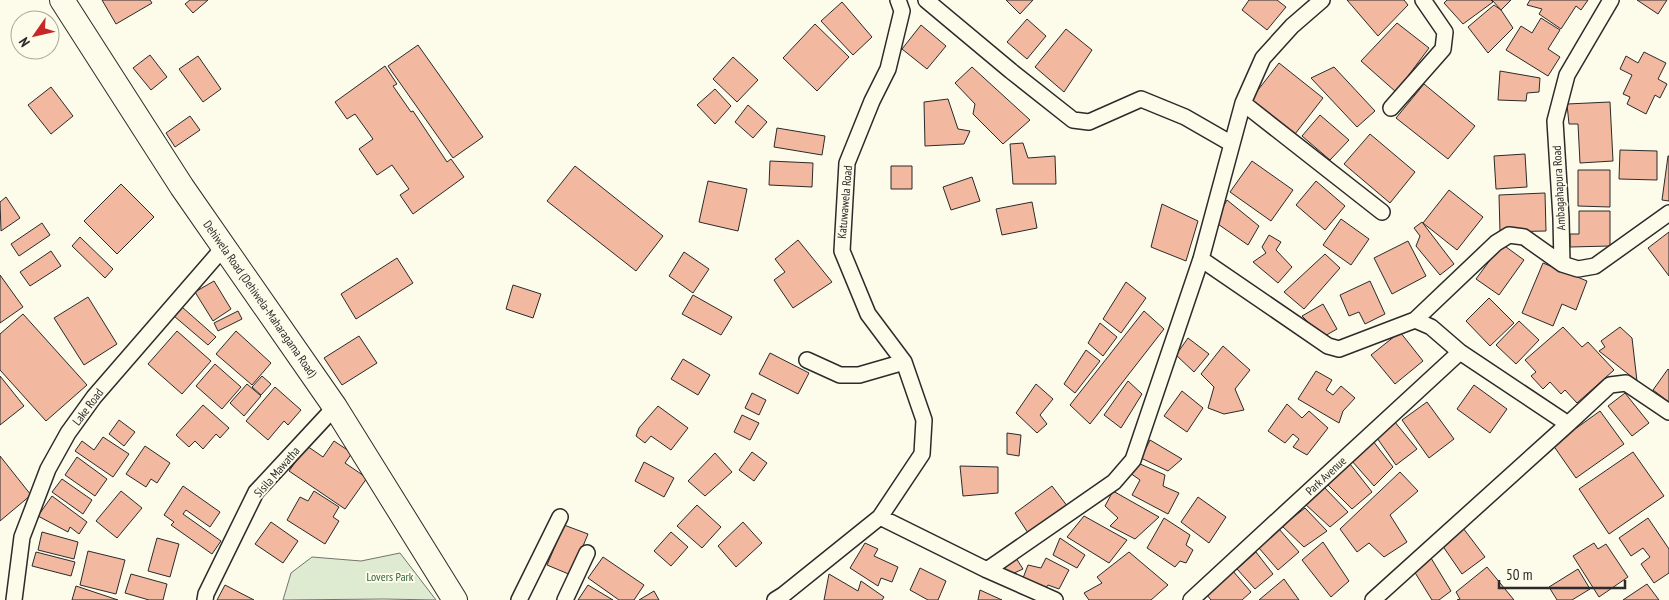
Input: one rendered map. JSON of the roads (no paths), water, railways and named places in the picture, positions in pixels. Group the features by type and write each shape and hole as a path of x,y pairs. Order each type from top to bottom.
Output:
{"main road":[{"name":"Dehiwela Road (Dehiwela-Maharagama Road)","path":"62,0 182,187 335,407 455,600"}],"street":[{"path":"926,0 1073,120 1089,122 1141,99 1185,117 1232,144"},
{"path":"987,570 1114,482 1133,460 1201,259 1243,103 1263,58 1292,26 1322,0"},
{"name":"Ambagahapura Road","path":"1562,264 1555,121 1567,75 1611,0"},
{"path":"1391,108 1444,49 1445,32 1425,1"},
{"name":"Katuwawela Road","path":"783,598 880,517 922,454 924,420 904,362 868,314 842,251 847,163 872,101 888,69 903,4"},
{"path":"1243,103 1382,212"},
{"path":"1201,259 1328,346 1339,349 1415,320 1496,242 1510,235 1524,237 1562,264 1578,269 1595,266 1669,213"},
{"name":"Lake Road","path":"14,600 22,537 48,469 68,433 94,397 224,247"},
{"path":"1415,320 1431,327 1460,352 1568,424"},
{"name":"Park Avenue","path":"1191,600 1460,352"},
{"path":"807,360 840,375 859,375 904,362"},
{"path":"1373,600 1610,384 1626,383 1669,412"},
{"name":"Sisila Mawatha","path":"205,600 206,594 256,492 335,407"},
{"path":"519,600 560,517"},
{"path":"880,517 987,570 1055,600"},
{"path":"565,600 588,554"}],"park label":[{"name":"Lovers Park","path":"390,577"}]}
